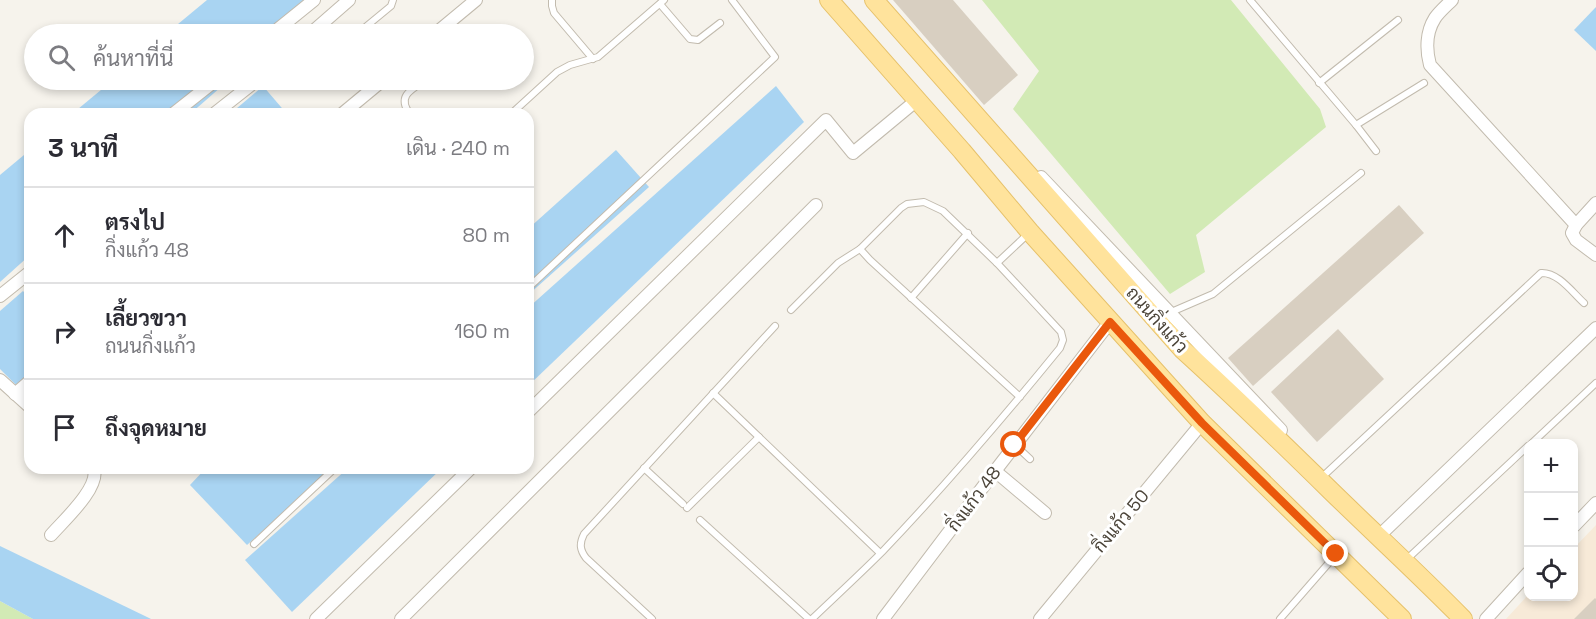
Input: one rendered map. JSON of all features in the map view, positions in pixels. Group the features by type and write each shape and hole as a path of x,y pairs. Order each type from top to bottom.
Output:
{"main road":[{"name":"ถนนกิ่งแก้ว","path":"829,0 1030,232 1202,423 1402,619"},
{"name":"ถนนกิ่งแก้ว","path":"875,0 1162,316 1182,349 1321,477 1463,619"}],"street":[{"path":"284,24 314,0"},
{"path":"321,24 349,0"},
{"path":"447,24 476,0"},
{"path":"1452,0 1435,18 1429,33 1426,52 1430,65 1576,225"},
{"path":"181,108 203,90"},
{"path":"221,108 244,90"},
{"path":"349,108 371,90"},
{"path":"534,406 826,120 853,153 916,100"},
{"path":"1596,203 1576,225 1572,233 1576,240 1596,255"},
{"path":"401,619 816,205"},
{"path":"0,296 24,277"},
{"name":"กิ่งแก้ว 48","path":"883,619 1110,322"},
{"path":"1378,536 1596,328"},
{"path":"0,380 24,402"},
{"path":"15,394 24,386"},
{"name":"กิ่งแก้ว 50","path":"1040,619 1202,423"},
{"path":"995,471 1045,513"},
{"path":"51,536 90,490 96,474"},
{"path":"316,619 465,474"},
{"path":"1578,522 1596,503"},
{"path":"1486,619 1524,577"}],"lane":[{"path":"369,24 391,6 393,0"},
{"path":"552,0 554,13 593,60"},
{"path":"534,282 775,57 732,0"},
{"path":"1250,0 1376,151"},
{"path":"518,108 557,72 570,65 593,60 662,2 690,39 698,40 720,23"},
{"path":"1319,83 1398,20"},
{"path":"1356,125 1424,83"},
{"path":"406,108 405,98 412,90"},
{"path":"1162,316 1213,294 1361,173"},
{"path":"700,520 811,619 880,554 929,502 1020,397 1060,348 1063,340 1061,333 968,233 943,211 924,202 907,204 901,208 860,249 838,263 791,310"},
{"path":"997,263 1030,232"},
{"path":"911,298 968,233"},
{"path":"860,249 1020,397"},
{"path":"1321,477 1542,273 1549,272 1557,277 1584,303"},
{"path":"652,619 586,558 580,548 581,541 584,534 775,326"},
{"path":"1536,439 1596,383"},
{"path":"713,393 880,554"},
{"path":"644,468 685,506 759,437"},
{"path":"1014,445 1030,459"},
{"path":"1405,561 1524,451"},
{"path":"254,544 329,474"},
{"path":"1280,619 1336,554"}],"shaded area":[{"path":"1596,525 1596,619 1506,619 1524,599 1578,601 1578,544"}],"green space":[{"path":"982,0 1231,0 1320,109 1326,127 1196,235 1205,272 1170,294 1013,109 1039,71"},
{"path":"0,601 33,619 0,619"}],"water":[{"path":"207,0 319,0 291,24 178,24"},
{"path":"1596,7 1596,51 1574,30"},
{"path":"776,86 804,122 534,380 534,303"},
{"path":"101,90 218,90 197,108 79,108"},
{"path":"258,90 266,90 282,108 237,108"},
{"path":"616,150 649,187 534,290 534,224"},
{"path":"24,155 24,260 0,282 0,175"},
{"path":"24,292 24,393 0,369 0,311"},
{"path":"200,474 327,474 247,545 190,485"},
{"path":"341,474 436,474 292,612 245,560"},
{"path":"0,546 151,619 33,619 0,601"}],"building":[{"path":"893,0 953,0 1018,75 984,105"},
{"path":"1399,205 1424,233 1253,386 1228,358"},
{"path":"1338,329 1384,379 1317,442 1271,392"},
{"path":"1595,598 1596,619 1574,619"}],"route":[{"path":"1014,445 1110,322 1202,423 1336,554"}]}
